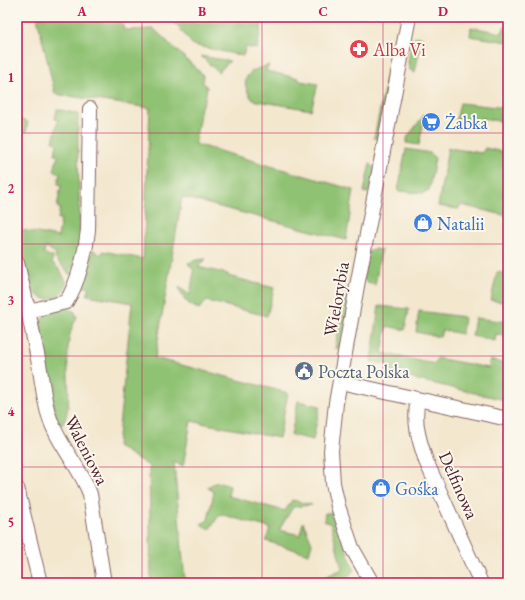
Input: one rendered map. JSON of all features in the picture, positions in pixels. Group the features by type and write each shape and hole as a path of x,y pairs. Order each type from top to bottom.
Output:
{"street":[{"name":"Wielorybia","path":"372,583 352,548 338,506 331,451 334,412 358,279 409,17"},
{"path":"29,310 66,302 72,294 86,247 88,230 90,109"},
{"name":"Waleniowa","path":"17,263 29,310 48,415 59,440 80,472 90,494 104,583"},
{"path":"340,382 508,419"},
{"name":"Delfinowa","path":"418,400 415,419 419,441 426,461 481,583"},
{"path":"17,488 40,583"}],"green space":[{"path":"37,17 121,17 124,30 154,29 203,75 203,83 207,87 205,100 201,107 195,144 354,190 346,240 182,197 155,358 288,393 279,438 191,421 183,466 174,462 185,582 188,583 151,583 149,466 117,446 132,303 87,295 90,287 81,287 93,250 101,255 103,251 143,259 150,108 55,94"},
{"path":"161,17 188,17 197,24 205,17 263,17 257,49 246,47 243,56 193,45 175,23 169,18"},
{"path":"471,27 502,33 504,27 508,27 508,42 470,36"},
{"path":"395,37 399,38 393,82 389,85 384,84"},
{"path":"416,37 422,37 415,73 409,69 408,62 411,41"},
{"path":"201,56 230,61 218,72"},
{"path":"269,65 266,71 298,78 300,81 318,84 311,110 253,100 245,83 247,76 254,70"},
{"path":"384,90 389,92 379,139 374,138"},
{"path":"460,103 506,108 504,122 481,118 480,124 456,120"},
{"path":"57,109 78,114 80,235 78,252 70,275 55,258 56,254 48,248 45,248 44,254 53,257 52,263 59,269 67,283 61,294 51,299 46,299 41,298 32,289 17,244 17,229 58,237 61,219 58,219 60,208 57,207 61,185 58,184 60,173 54,171 58,155 55,154 57,143 53,142 58,120 55,119"},
{"path":"425,114 419,145 406,143 408,136"},
{"path":"17,119 28,122 26,132 17,131"},
{"path":"448,148 482,153 485,148 508,153 508,216 461,205 458,209 438,206"},
{"path":"406,149 430,153 435,158 429,190 423,193 398,191"},
{"path":"370,163 375,170 368,193 364,192"},
{"path":"374,249 381,250 375,285 367,283 363,278 368,252"},
{"path":"206,259 198,267 228,274 228,276 274,288 267,316 207,301 199,309 186,301 179,287 190,295 194,271 188,263"},
{"path":"497,272 508,274 508,303 491,300"},
{"path":"345,295 351,299 340,349 335,348"},
{"path":"379,306 409,309 405,330 387,326 382,353 435,364 437,358 489,368 490,360 508,364 508,409 505,400 392,374 387,364 371,362"},
{"path":"67,308 75,312 77,318 69,338 68,406 65,420 61,425 57,421 38,332 41,320 47,314"},
{"path":"419,311 464,317 462,334 442,330 440,337 416,332"},
{"path":"475,318 508,322 508,336 496,334 495,341 472,336"},
{"path":"298,401 320,406 313,440 291,435"},
{"path":"217,482 230,486 228,496 285,511 292,500 312,505 293,507 279,530 300,535 303,522 312,543 309,554 266,541 270,528 220,514 209,530 201,524 208,520 214,492 207,487"},
{"path":"325,513 333,513 354,570 342,583 319,583 325,577 342,569 331,524 324,521"}],"place":[{"name":"Alba Vi","path":"359,49"},
{"name":"Żabka","path":"431,122"},
{"name":"Natalii","path":"423,223"},
{"name":"Poczta Polska","path":"304,371"},
{"name":"Gośka","path":"381,488"}]}
